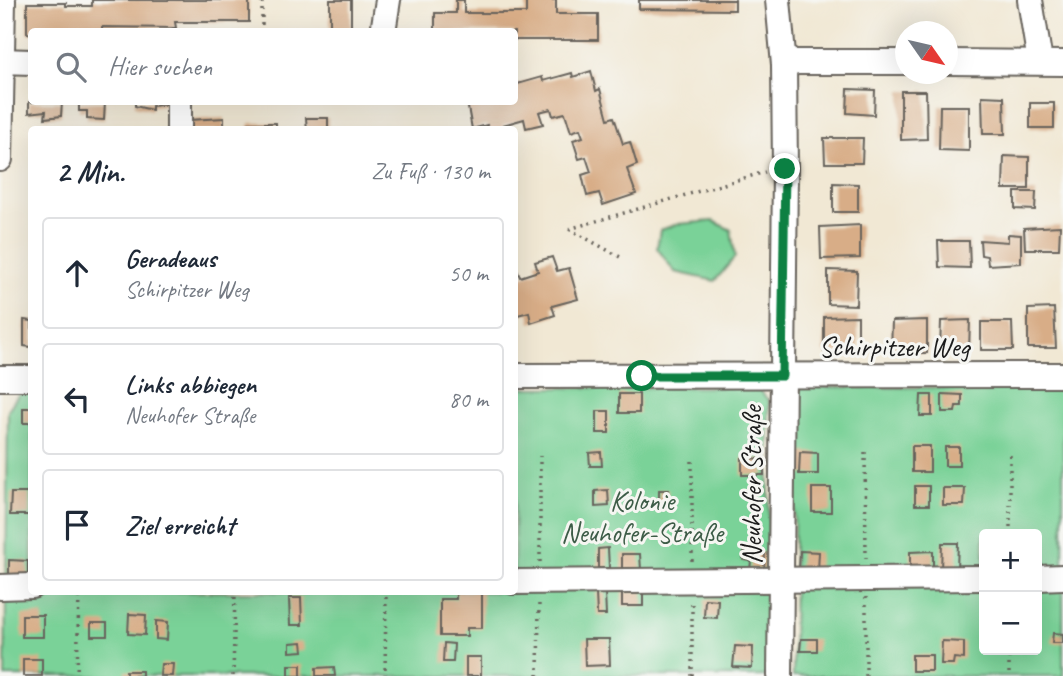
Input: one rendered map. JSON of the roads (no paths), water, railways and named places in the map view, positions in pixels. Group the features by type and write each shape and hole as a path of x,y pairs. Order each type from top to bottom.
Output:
{"street":[{"path":"0,159 3,0"},
{"path":"384,28 388,0"},
{"name":"Neuhofer Straße","path":"778,0 784,65 785,169 780,676"},
{"path":"958,62 1052,62 1030,0"},
{"path":"1,61 28,62"},
{"path":"784,65 797,62 895,62"},
{"path":"179,105 179,126"},
{"name":"Schirpitzer Weg","path":"518,376 1063,375"},
{"path":"0,378 28,377"},
{"path":"518,582 979,578"},
{"path":"1042,578 1063,578"},
{"path":"0,587 28,586"}],"park label":[{"name":"Kolonie Neuhofer-Straße","path":"642,516"}]}
